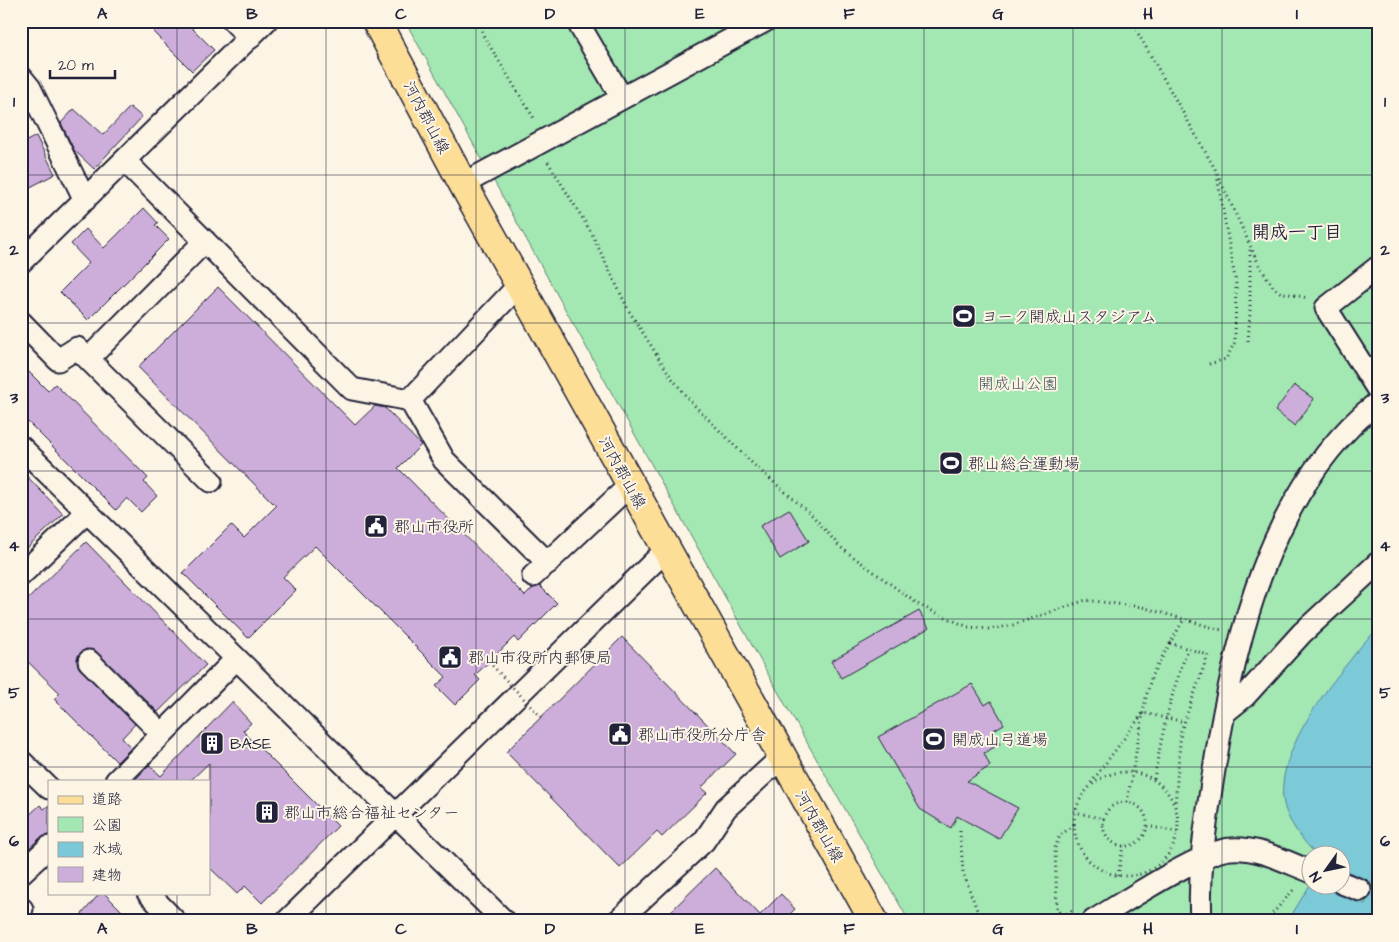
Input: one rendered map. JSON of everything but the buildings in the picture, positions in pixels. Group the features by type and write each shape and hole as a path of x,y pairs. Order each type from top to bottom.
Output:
{"main road":[{"name":"河内郡山線","path":"376,21 463,184 630,486 874,921"}],"street":[{"path":"233,21 250,38"},
{"path":"21,262 266,21"},
{"path":"577,21 622,98"},
{"path":"463,184 765,21"},
{"path":"21,77 30,88 85,200"},
{"path":"124,161 352,389 410,400 444,460 540,570 630,486"},
{"path":"88,359 205,241"},
{"path":"1378,267 1326,308 1378,390"},
{"path":"410,400 519,285"},
{"path":"21,322 58,360 77,348 211,480"},
{"path":"1201,921 1200,859 1224,713 1241,636 1271,549 1308,480 1345,432 1378,402"},
{"path":"21,447 504,921"},
{"path":"21,575 87,512"},
{"path":"287,921 666,550"},
{"path":"1224,713 1246,696 1302,633 1378,563"},
{"path":"117,780 236,659"},
{"path":"89,661 162,734"},
{"path":"618,921 704,841 726,808 781,758"},
{"path":"21,761 48,787"},
{"path":"21,873 48,848"},
{"path":"1093,921 1200,859 1230,848 1255,851 1302,877"},
{"path":"149,894 175,921"}],"path":[{"path":"480,21 483,35 579,211 629,311 671,377 690,401 754,464 813,516 846,551 919,605 968,627 989,629 1010,626 1086,600 1142,607 1241,636"},
{"path":"1131,21 1215,169 1260,267 1274,288 1287,294 1310,298 1326,308"},
{"path":"1209,364 1226,359 1235,342 1236,284 1215,169"},
{"path":"1248,341 1250,246"},
{"path":"1127,802 1152,675 1184,620"},
{"path":"1143,713 1088,787 1074,812 1073,826 1076,840 1082,853 1092,864 1104,872 1118,876 1146,873 1158,866 1168,855 1177,832 1175,808 1178,754 1185,722 1208,655 1170,643"},
{"path":"1154,779 1173,686 1188,649"},
{"path":"489,662 541,717"},
{"path":"1143,713 1185,722"},
{"path":"1088,787 1099,778 1112,772 1134,772 1154,779 1165,789 1175,808"},
{"path":"1127,802 1136,804 1142,810 1147,826 1145,835 1139,842 1131,846 1123,846 1114,844 1108,838 1103,830 1104,819 1111,806 1127,802"},
{"path":"1074,812 1104,819"},
{"path":"1064,921 1057,908 1055,848 1060,835 1073,826"},
{"path":"1147,826 1177,832"},
{"path":"960,831 963,872 981,921"},
{"path":"1118,876 1123,846"},
{"path":"1266,921 1302,882"}],"green space":[{"name":"開成山公園","path":"405,21 1378,21 1378,921 909,921 769,676"}],"water":[{"path":"1378,630 1378,921 1288,921 1304,894 1339,894 1365,904 1373,883 1352,874 1352,844 1307,844 1286,811 1283,793 1285,773 1291,753 1311,713 1336,678 1369,638"}],"place":[{"name":"ヨーク開成山スタジアム","path":"964,316"},
{"name":"郡山総合運動場","path":"951,463"},
{"name":"郡山市役所","path":"376,526"},
{"name":"郡山市役所内郵便局","path":"450,657"},
{"name":"郡山市役所分庁舎","path":"620,734"},
{"name":"開成山弓道場","path":"934,739"},
{"name":"BASE","path":"212,743"},
{"name":"郡山市総合福祉センター","path":"267,812"}],"district":[{"name":"開成一丁目","path":"1297,232"}]}
